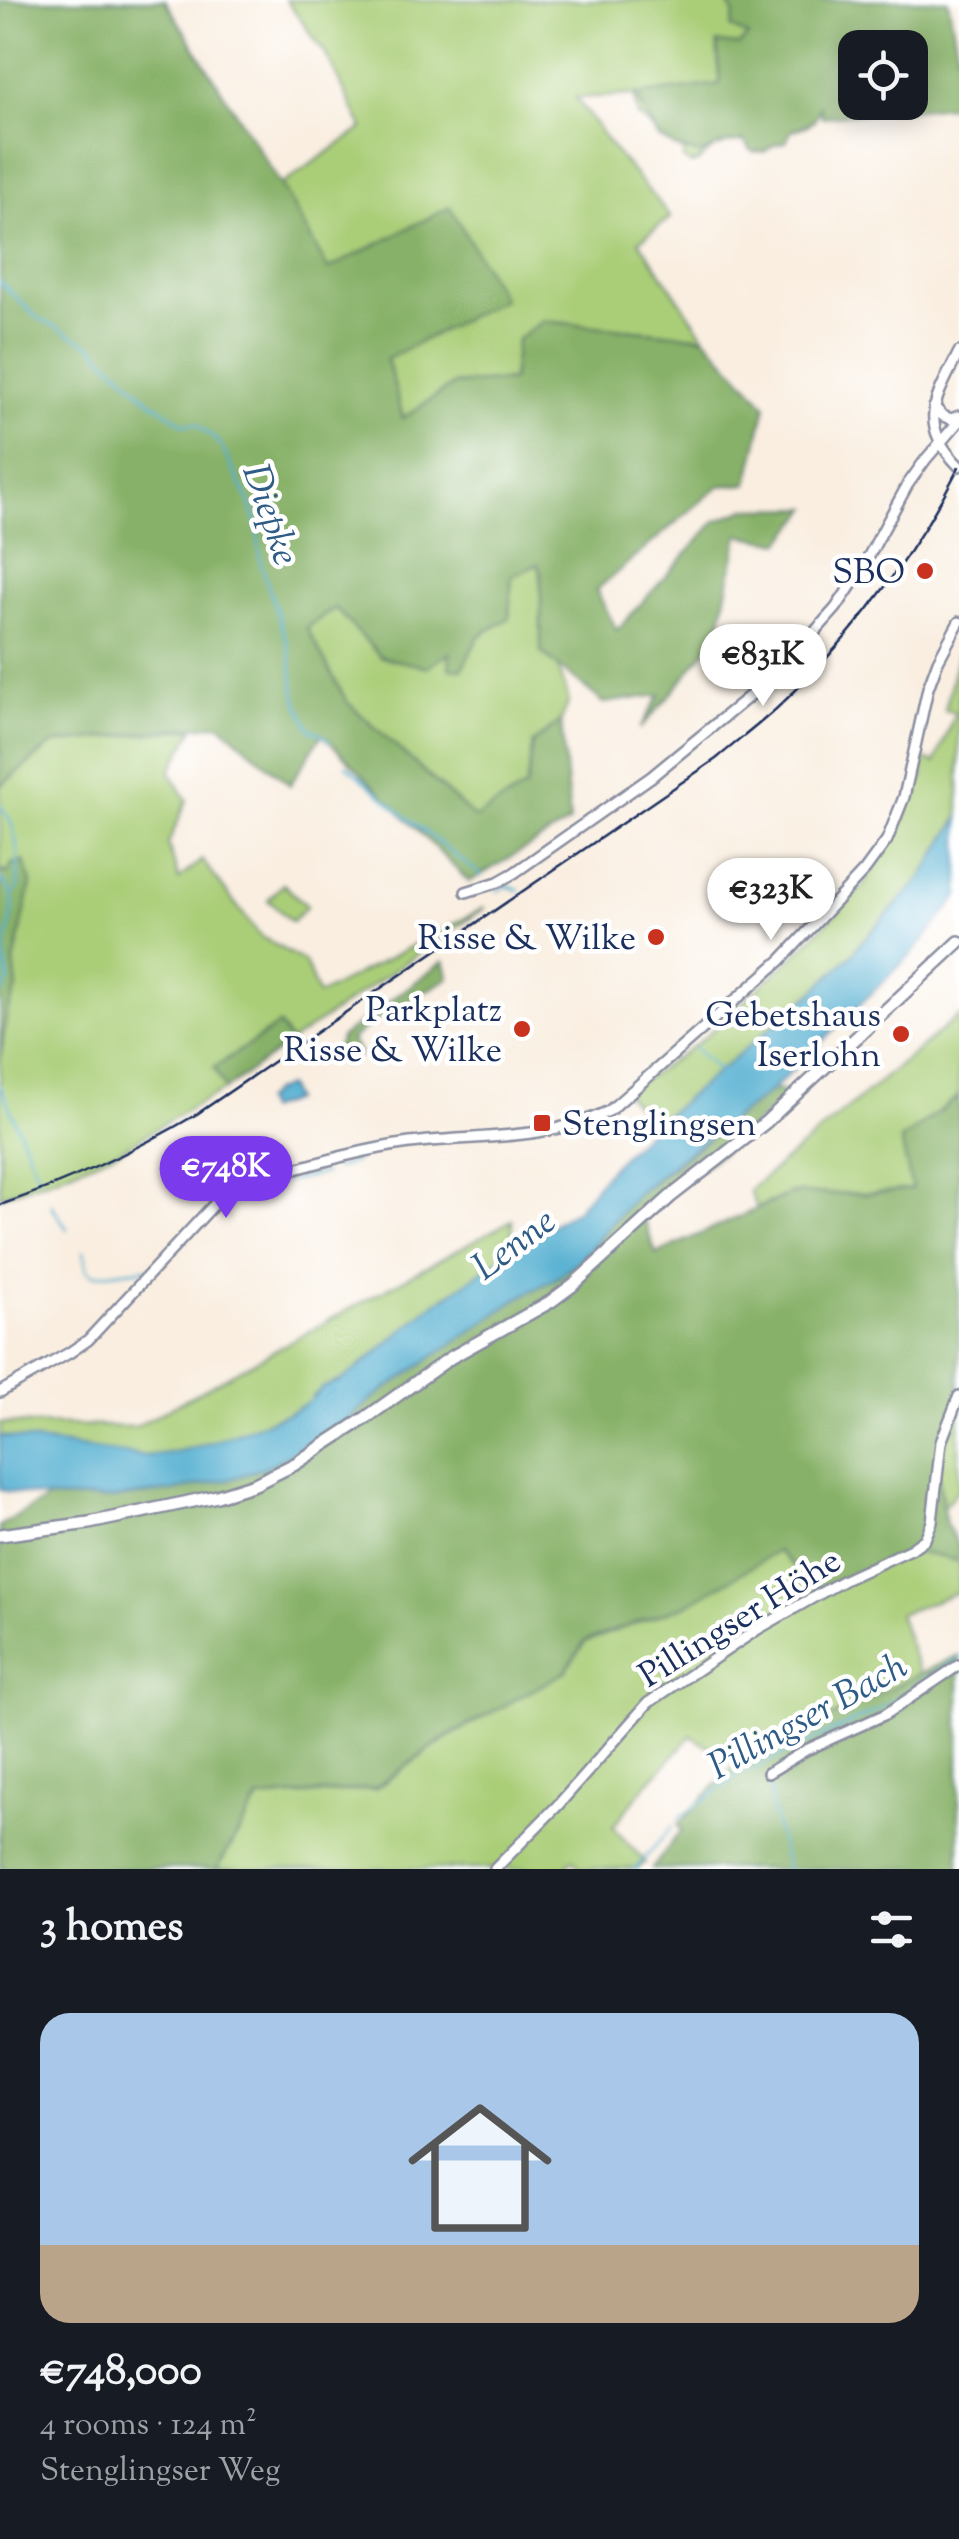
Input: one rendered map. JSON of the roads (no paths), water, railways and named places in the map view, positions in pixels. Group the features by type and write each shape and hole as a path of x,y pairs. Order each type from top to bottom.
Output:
{"main road":[{"path":"0,1535 217,1496 280,1472 368,1417 450,1358 550,1302 597,1266 649,1215 766,1122 959,942"}],"street":[{"path":"959,352 936,398 933,421 939,443 959,466"},
{"path":"934,407 942,416 959,418"},
{"path":"466,892 514,873 651,778 804,644 836,608 908,484 959,418"},
{"path":"0,1392 88,1340 220,1198 234,1189 366,1150 502,1138 576,1124 608,1111 781,960 866,870 887,840 904,797 928,688 959,622"},
{"name":"Pillingser Höhe","path":"495,1869 648,1704 758,1629 925,1539 932,1522 941,1442 959,1396"},
{"path":"768,1773 806,1750 886,1714 959,1665"}],"water":[{"path":"959,818 959,896 913,953 772,1090 636,1195 581,1259 556,1278 518,1298 373,1398 349,1419 270,1465 231,1479 108,1499 48,1498 0,1490 0,1436 144,1456 163,1454 220,1440 293,1411 322,1388 340,1381 429,1308 576,1210 613,1165 654,1125 810,995 854,953 921,879"},
{"path":"287,1086 293,1100 267,1110 263,1101"}],"waterway":[{"name":"Diepke","path":"0,282 36,317 92,346 149,400 184,424 197,424 220,444 257,525 261,564 289,649 296,698 310,729 329,742"},
{"name":"Diepke","path":"346,765 482,876"},
{"path":"0,806 11,823 16,844 18,887 14,894"},
{"path":"0,879 8,887 13,906 5,957 9,982 0,995"},
{"name":"Diepke","path":"497,891 506,886 520,890"},
{"name":"Diepke","path":"694,1048 722,1074"},
{"path":"0,1085 39,1178"},
{"path":"335,1169 356,1161"},
{"path":"294,1180 325,1173"},
{"path":"272,1183 291,1181"},
{"path":"51,1204 67,1229"},
{"path":"84,1251 87,1270 93,1275 149,1268"},
{"name":"Pillingser Bach","path":"679,1818 739,1775 878,1710 959,1657"},
{"path":"769,1781 787,1869"},
{"name":"Pillingser Bach","path":"635,1869 673,1826"}],"railway":[{"path":"0,1205 101,1165 197,1114 716,759 775,710 854,627 900,566 959,467"}],"place":[{"name":"SBO","path":"925,571"},
{"name":"Risse & Wilke","path":"656,937"},
{"name":"Parkplatz Risse & Wilke","path":"522,1029"},
{"name":"Gebetshaus Iserlohn","path":"901,1034"},
{"name":"Stenglingsen","path":"542,1123"}],"water label":[{"name":"Lenne","path":"513,1243"}]}
